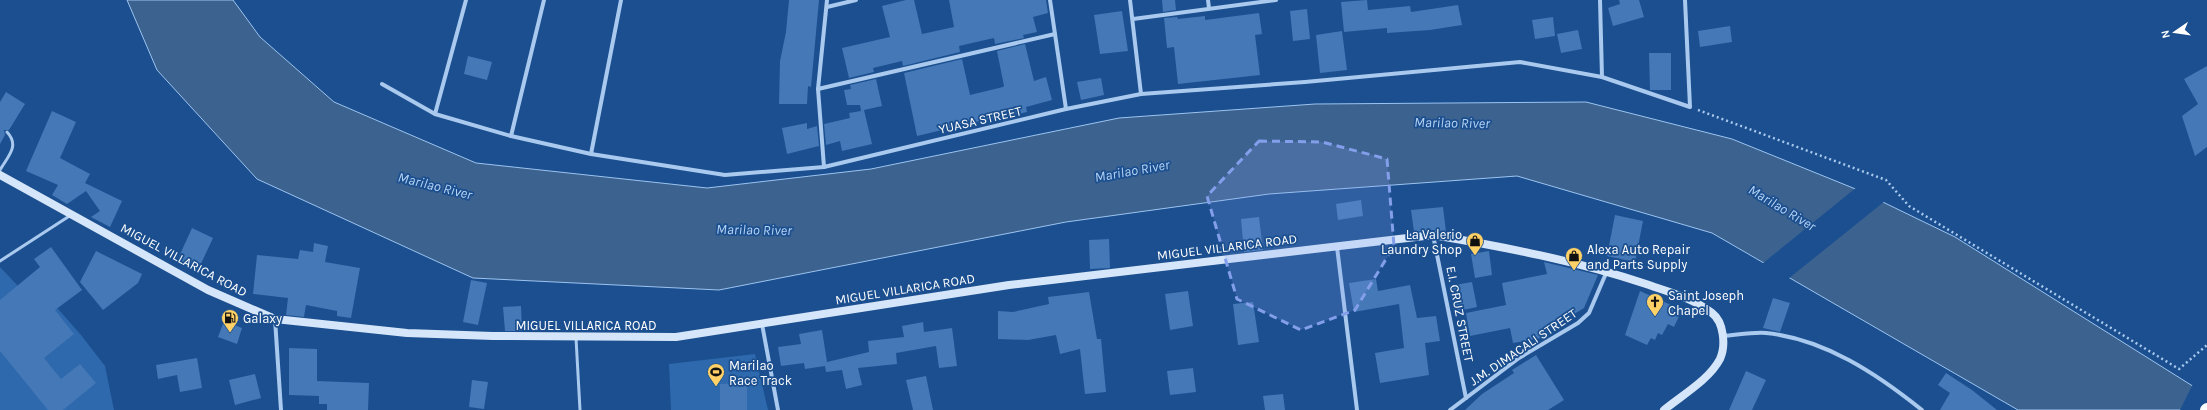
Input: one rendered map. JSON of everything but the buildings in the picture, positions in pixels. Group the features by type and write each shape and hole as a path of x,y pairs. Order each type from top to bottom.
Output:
{"main road":[{"name":"MIGUEL VILLARICA ROAD","path":"0,175 208,290 275,319 408,333 576,337 676,337 1009,285 1433,235 1501,246 1607,271 1685,297 1713,314 1723,336"},
{"path":"1664,410 1709,373 1720,358 1723,336"}],"street":[{"path":"434,114 466,0"},
{"path":"510,136 544,0"},
{"path":"591,154 621,0"},
{"path":"824,167 818,89 826,7 828,0"},
{"path":"826,7 856,0"},
{"path":"1050,0 1066,109"},
{"path":"1130,0 1141,94"},
{"path":"1208,0 1209,8"},
{"path":"1133,19 1276,0"},
{"path":"1600,0 1602,77"},
{"path":"1685,0 1690,107"},
{"path":"818,89 1055,34"},
{"name":"YUASA STREET","path":"382,84 434,114 510,136 591,154 725,175 824,167 1066,109 1141,94 1305,82 1520,62 1602,77 1690,107"},
{"name":"E.I. CRUZ STREET","path":"1433,235 1466,398"},
{"path":"1337,247 1357,410"},
{"name":"J.M. DIMACALI STREET","path":"1450,410 1519,358 1578,323 1589,313 1607,271"},
{"path":"275,319 281,410"},
{"path":"762,324 778,410"},
{"path":"1723,336 1765,333 1810,342 1867,370 1922,410"}],"lane":[{"path":"0,170 14,145 14,138 7,132"},
{"path":"0,261 72,214"},
{"path":"576,337 580,410"}],"path":[{"path":"1690,107 1886,180 1909,206 2179,369 2207,345"}],"highlighted area":[{"path":"1259,141 1322,142 1387,159 1394,246 1355,310 1301,330 1237,299 1207,196"}],"shaded area":[{"path":"0,267 18,286 30,277 81,335 105,366 114,410 0,410"},
{"name":"Marilao Race Track","path":"755,354 768,410 671,410 669,364"}],"water":[{"name":"Marilao River","path":"127,0 233,0 260,37 334,102 476,163 707,188 871,169 1119,118 1315,104 1586,102 1732,139 1858,190 1955,237 2207,395 2207,410 2018,410 1712,233 1517,176 1269,194 1066,222 719,290 473,278 257,179 157,70"}],"pier":[{"path":"1857,187 1885,201 1788,279 1762,264"},
{"path":"2193,384 2207,393 2207,410 2180,410"}],"place":[{"name":"La Valerio Laundry Shop","path":"1475,256"},
{"name":"Alexa Auto Repair and Parts Supply","path":"1574,271"},
{"name":"Saint Joseph Chapel","path":"1655,317"},
{"name":"Galaxy","path":"230,333"},
{"name":"Marilao Race Track","path":"716,387"}]}
